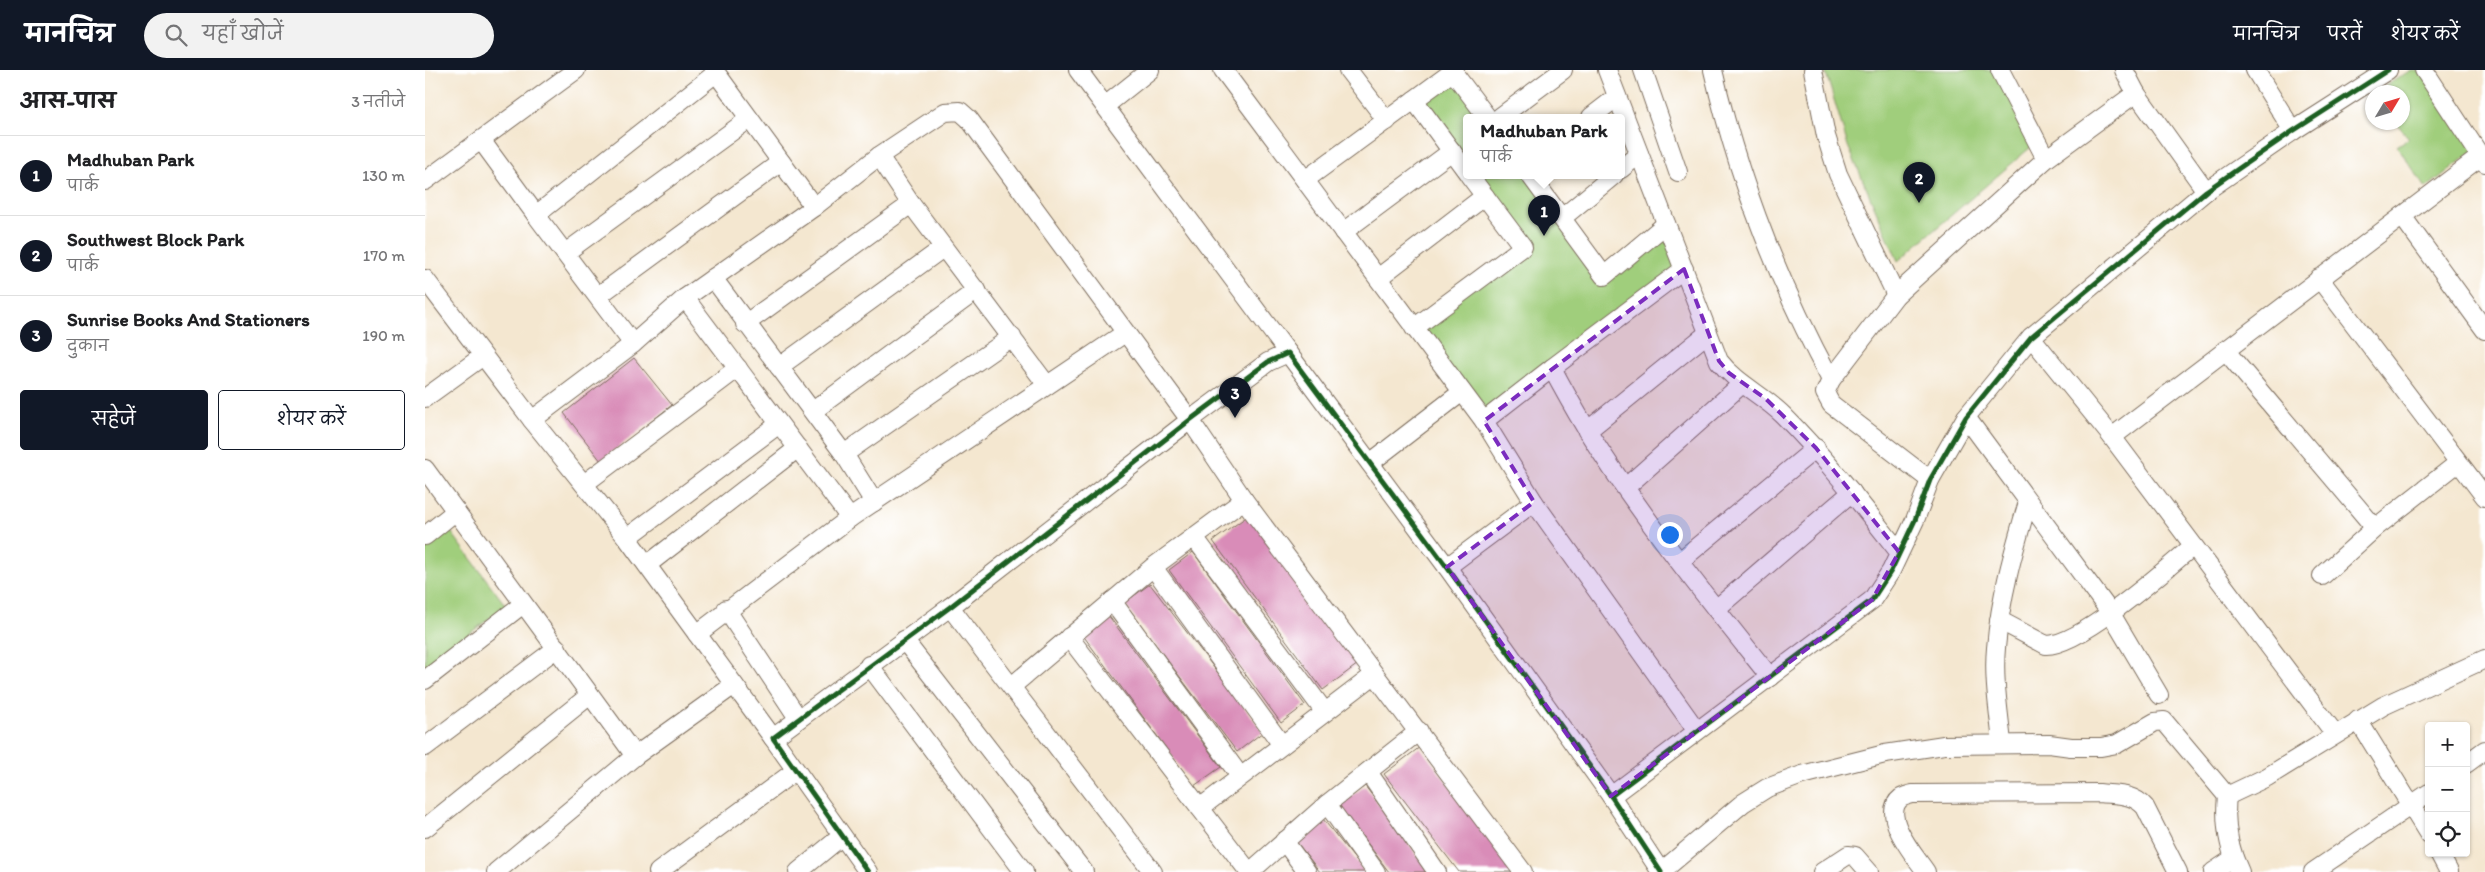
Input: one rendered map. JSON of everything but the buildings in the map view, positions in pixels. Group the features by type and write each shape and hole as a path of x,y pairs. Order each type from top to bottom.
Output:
{"street":[{"path":"425,181 576,70"},
{"path":"1078,70 1447,567 1611,796 1661,872 1743,803 1767,788 1781,782 1838,766 1911,750 1944,745 2002,744 2101,747 2117,744 2155,722 2164,721 2227,796 2225,814 2227,834 2237,865 2213,872"},
{"path":"1105,106 1150,70"},
{"path":"1223,70 1484,421 1534,502 1697,731"},
{"path":"1347,70 1387,121"},
{"path":"1504,114 1563,70"},
{"path":"1607,70 1624,114"},
{"path":"1643,70 1678,172"},
{"path":"1713,70 1733,144 1761,232 1791,304 1831,380"},
{"path":"1813,70 1827,136 1838,174 1896,295"},
{"path":"2000,70 2046,159"},
{"path":"2124,70 2136,93 2205,192"},
{"path":"2255,70 2293,131"},
{"path":"1611,796 1872,600 1883,586 1915,520 1930,480 1967,417 2031,336 2205,192 2293,131 2388,70"},
{"path":"2111,437 2402,216 2483,160 2424,70"},
{"path":"1305,180 1454,71 1485,114"},
{"path":"536,216 715,72 793,181 814,207"},
{"path":"1930,480 1831,404 1825,393 1831,380 1896,295 2046,159 2136,93"},
{"path":"1595,114 1617,96"},
{"path":"1414,100 1463,167"},
{"path":"532,420 633,344 685,298 814,207 879,156 945,112 960,111 969,119 1189,420 1244,500 1523,872"},
{"path":"1625,117 1719,361 1742,384 1766,400 1816,448 1899,552"},
{"path":"565,253 749,119"},
{"path":"481,140 633,344"},
{"path":"1343,232 1451,151"},
{"path":"1625,166 1639,154"},
{"path":"879,156 943,248 977,290 1047,385"},
{"path":"598,296 781,162"},
{"path":"1414,328 1523,247 1472,179"},
{"path":"1533,179 1604,276 1666,224"},
{"path":"1562,218 1609,179"},
{"path":"1378,278 1485,196"},
{"path":"745,324 911,204"},
{"path":"2402,216 2485,330"},
{"path":"779,368 943,248"},
{"path":"1484,421 1684,269"},
{"path":"713,278 745,324 844,454 874,502"},
{"path":"2319,278 2458,464 2485,497"},
{"path":"428,290 483,356 627,538 868,872"},
{"path":"813,411 977,290"},
{"path":"685,298 850,518"},
{"path":"697,634 726,609 850,518 1125,333"},
{"path":"1587,430 1708,333"},
{"path":"2031,336 2111,437 2335,734"},
{"path":"844,454 1012,337"},
{"path":"2225,350 2375,528"},
{"path":"773,738 869,665 950,607 1019,550 1189,420 1268,362 1288,353"},
{"path":"425,398 483,356"},
{"path":"584,484 737,368"},
{"path":"1552,368 1587,430 1626,487 1716,609 1770,677"},
{"path":"1626,487 1742,384"},
{"path":"1370,463 1462,392"},
{"path":"1967,417 2110,612 2159,695"},
{"path":"627,538 779,424"},
{"path":"647,565 797,448"},
{"path":"1680,561 1816,448"},
{"path":"2322,576 2375,528 2458,464"},
{"path":"425,469 635,756"},
{"path":"1716,609 1852,492"},
{"path":"1012,686 1153,567 1244,500"},
{"path":"1447,567 1534,502"},
{"path":"2002,744 1996,670 1999,620 2017,541 2029,502"},
{"path":"425,536 456,511"},
{"path":"1194,537 1324,711"},
{"path":"1999,620 2041,643 2055,645 2069,641 2160,576 2193,546"},
{"path":"1153,567 1282,745"},
{"path":"1112,601 1240,776"},
{"path":"425,680 523,604"},
{"path":"950,607 1153,872"},
{"path":"726,609 798,718"},
{"path":"1069,637 1250,872 1327,804 1419,732"},
{"path":"904,640 1084,872"},
{"path":"425,747 557,648"},
{"path":"2227,796 2267,777 2358,720 2485,659"},
{"path":"869,665 1024,872"},
{"path":"1200,808 1324,711 1374,675"},
{"path":"496,872 635,756 734,685"},
{"path":"425,828 590,694"},
{"path":"2358,720 2425,827"},
{"path":"2470,761 2485,750"},
{"path":"658,872 795,771"},
{"path":"1368,772 1437,872"},
{"path":"1926,872 1903,839 1894,819 1895,807 1901,798 1913,794 2099,793 2126,796 2139,800 2145,807 2178,872"},
{"path":"2313,872 2425,796"},
{"path":"1327,804 1375,872"},
{"path":"798,872 842,836"},
{"path":"1284,841 1307,872"},
{"path":"1822,872 1847,855 1855,856 1869,872"},
{"path":"2441,857 2449,872"}],"highlighted area":[{"path":"1684,269 1719,361 1729,373 1766,399 1816,448 1899,552 1872,600 1611,796 1447,567 1534,502 1484,421"}],"green space":[{"path":"1825,70 2001,70 2038,141 1898,261 1848,146"},
{"path":"2411,70 2424,70 2477,148 2426,188 2397,146 2409,138 2402,130 2410,130 2410,85 2387,85"},
{"path":"1453,72 1485,114 1463,114 1463,168 1414,100"},
{"path":"1472,179 1533,179 1604,276 1666,224 1684,269 1484,421 1414,328 1522,247"},
{"path":"446,525 506,606 425,667 425,541"}],"cycle path":[{"path":"1661,872 1611,796 1872,600 1891,571 1915,520 1930,480 1966,417 2031,337 2206,191 2293,131 2388,70"},
{"path":"868,872 773,738 950,607 1190,420 1268,362 1288,353 1447,567 1611,796"}],"place":[{"name":"Southwest Block Park","path":"1919,203"},
{"name":"Madhuban Park","path":"1544,236"},
{"name":"Sunrise Books And Stationers","path":"1235,418"}]}
